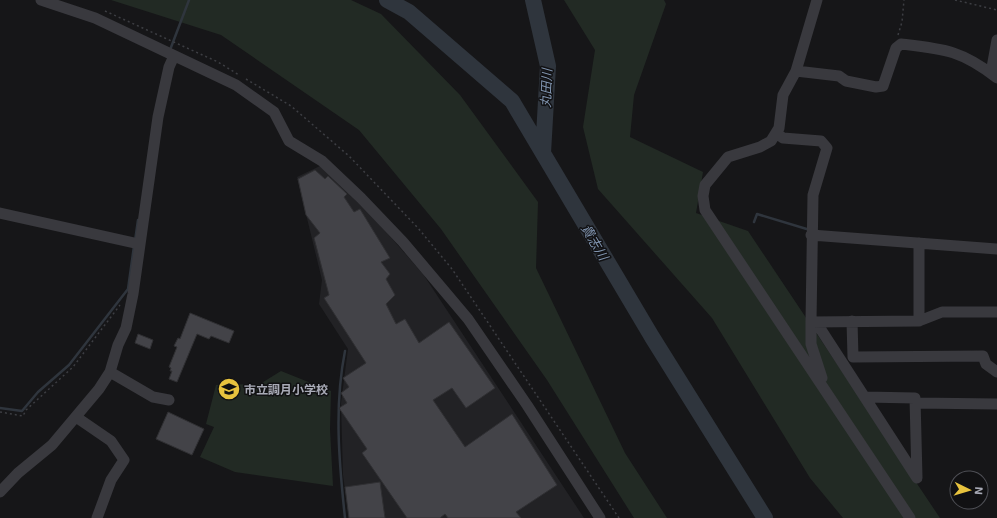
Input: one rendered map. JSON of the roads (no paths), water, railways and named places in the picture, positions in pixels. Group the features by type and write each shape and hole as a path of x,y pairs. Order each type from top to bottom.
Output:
{"street":[{"path":"41,0 95,18 236,85 274,112 289,141 322,161 403,242 486,344 600,518"},
{"path":"817,0 796,70 783,95 779,128 771,141 760,147 728,157 705,185 703,196 705,210 910,518"},
{"path":"796,70 839,76 846,81 876,87 883,86 896,48 901,44 946,49 960,54 994,75 997,40"},
{"path":"0,492 18,473 52,445 76,417 110,372 118,345 126,328 133,294 158,117 169,67 174,56"},
{"path":"776,133 783,138 821,141 827,148 813,196 812,235 814,322 811,344 823,387"},
{"path":"0,213 140,244"},
{"path":"812,235 997,249"},
{"path":"919,243 919,321"},
{"path":"814,322 919,321 942,312 997,312"},
{"path":"852,321 854,380"},
{"path":"814,322 854,380 917,478 916,398 865,397"},
{"path":"853,357 983,356 986,364 997,372"},
{"path":"110,372 153,397 169,400"},
{"path":"916,404 997,404"},
{"path":"76,417 111,442 124,460 111,480 97,518"}],"waterway":[{"path":"170,50 189,0"},
{"name":"貴志川","path":"387,0 409,12 512,101 652,337 765,518"},
{"name":"丸田川","path":"533,0 548,66 543,153"},
{"path":"754,222 757,214 810,230"},
{"path":"135,241 138,220"},
{"path":"0,408 22,411 38,392 69,365 128,289 134,246"},
{"path":"345,351 339,413 339,455 345,518"}],"place":[{"name":"市立調月小学校","path":"229,389"}]}
